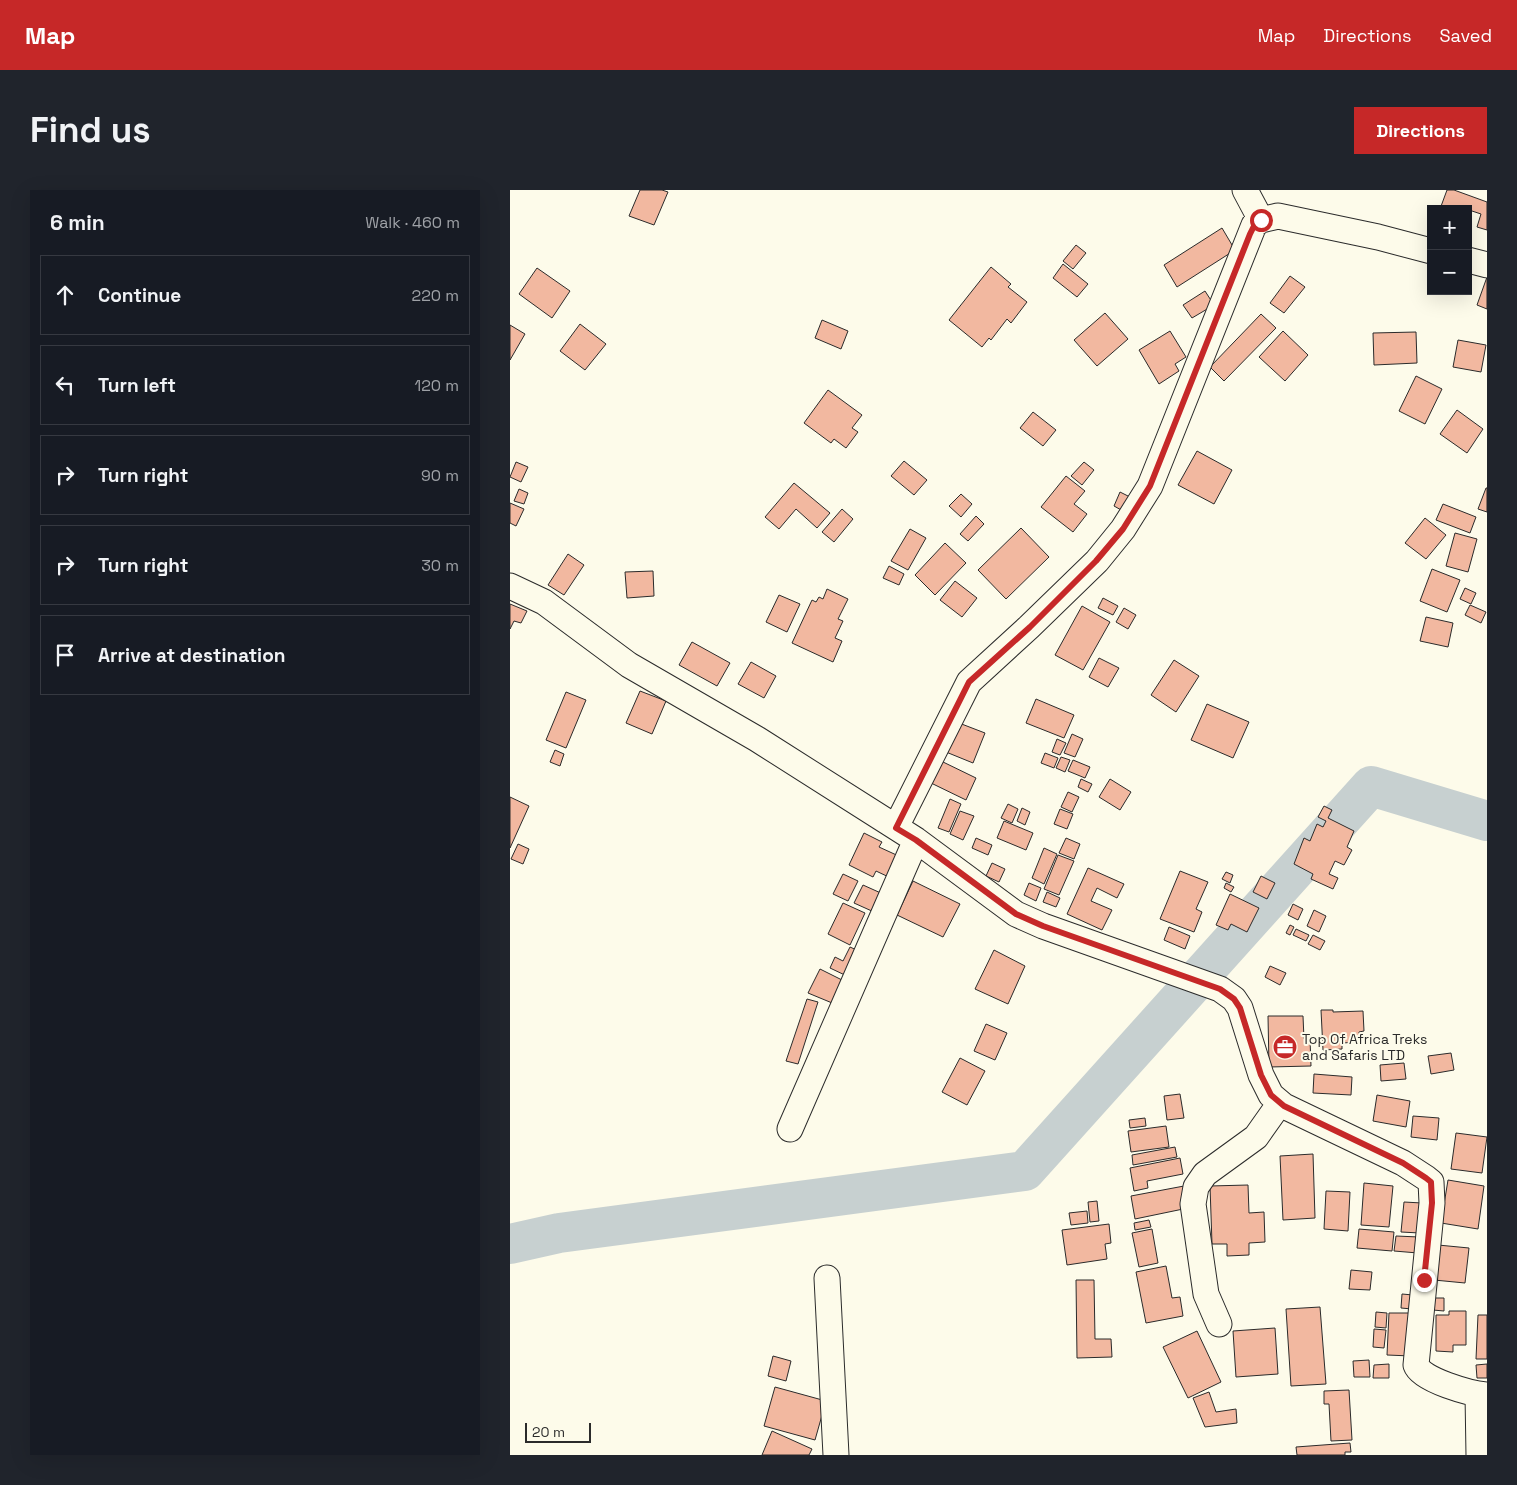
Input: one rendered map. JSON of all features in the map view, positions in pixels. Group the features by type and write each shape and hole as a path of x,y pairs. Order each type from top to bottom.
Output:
{"street":[{"path":"1245,190 1261,220"},
{"path":"790,1129 906,834 969,682 1030,627 1096,561 1123,529 1150,486 1254,226 1261,220 1278,216 1378,237 1427,250"},
{"path":"1472,261 1487,265"},
{"path":"510,586 544,602 629,665 758,739 906,834 1016,914 1043,926 1220,989 1234,999 1244,1017 1261,1075 1271,1095 1284,1106 1403,1163 1431,1182 1432,1203 1416,1365 1421,1374 1429,1379 1483,1395 1479,1455"},
{"path":"1219,1324 1206,1294 1193,1204 1196,1187 1205,1174 1256,1137 1280,1103"},
{"path":"827,1278 836,1455"}],"building":[{"path":"640,190 662,190 668,192 654,225 629,216"},
{"path":"1447,190 1454,190 1487,202 1487,230 1477,227 1481,214 1472,211 1472,205 1441,205"},
{"path":"1222,228 1235,250 1177,287 1164,265"},
{"path":"1076,245 1086,253 1073,269 1063,261"},
{"path":"1063,264 1088,284 1077,297 1053,278"},
{"path":"991,267 1011,284 1008,287 1027,302 1011,323 1007,319 991,340 989,338 982,347 949,320"},
{"path":"537,268 570,291 552,318 519,294"},
{"path":"1290,276 1305,287 1284,313 1270,303"},
{"path":"1487,277 1487,309 1477,305"},
{"path":"1205,291 1214,305 1192,318 1183,305"},
{"path":"1105,313 1128,339 1097,366 1074,340"},
{"path":"1261,314 1276,328 1224,381 1210,367"},
{"path":"822,320 848,331 841,349 815,338"},
{"path":"580,324 606,344 585,370 560,351"},
{"path":"510,325 525,334 510,360"},
{"path":"1170,331 1186,357 1175,364 1179,371 1159,384 1139,350"},
{"path":"1283,331 1308,355 1285,381 1259,357"},
{"path":"1416,332 1417,363 1374,365 1373,333"},
{"path":"1458,340 1486,345 1481,372 1453,367"},
{"path":"1416,376 1442,389 1425,424 1399,411"},
{"path":"828,390 862,415 852,428 858,432 846,448 834,439 831,443 804,423"},
{"path":"1457,410 1483,429 1467,453 1440,434"},
{"path":"1033,412 1056,430 1043,446 1020,428"},
{"path":"1197,451 1232,470 1214,504 1178,485"},
{"path":"904,461 927,480 914,495 891,476"},
{"path":"516,462 528,467 521,482 510,477"},
{"path":"1084,462 1094,470 1082,485 1071,476"},
{"path":"1066,476 1085,491 1074,504 1087,514 1073,532 1041,507"},
{"path":"794,483 830,513 817,528 796,509 779,529 765,517"},
{"path":"1487,488 1487,512 1478,509"},
{"path":"519,489 528,493 524,504 514,501"},
{"path":"1120,492 1130,497 1123,511 1114,506"},
{"path":"961,494 972,504 961,517 949,506"},
{"path":"510,503 524,509 516,526 510,523"},
{"path":"1443,504 1476,517 1470,533 1436,520"},
{"path":"842,509 853,519 834,542 822,532"},
{"path":"976,516 984,524 968,541 960,534"},
{"path":"1425,518 1446,535 1426,559 1405,543"},
{"path":"1021,528 1049,557 1006,599 978,570"},
{"path":"910,529 926,538 908,570 891,561"},
{"path":"1455,533 1477,539 1468,572 1446,566"},
{"path":"945,543 966,563 935,595 915,575"},
{"path":"568,554 584,565 564,595 548,585"},
{"path":"889,566 904,574 899,585 883,578"},
{"path":"1432,569 1460,580 1447,612 1420,601"},
{"path":"653,571 654,596 627,598 625,572"},
{"path":"955,581 977,598 962,617 940,600"},
{"path":"1465,588 1476,593 1471,604 1460,599"},
{"path":"827,589 848,599 838,619 843,621 835,638 842,641 833,662 792,643 812,600 816,602 819,597 823,599"},
{"path":"779,595 800,604 787,632 766,622"},
{"path":"1103,598 1118,606 1113,615 1098,608"},
{"path":"510,604 527,611 521,623 514,621 510,629"},
{"path":"1470,605 1486,612 1481,623 1465,615"},
{"path":"1082,606 1110,622 1083,670 1055,655"},
{"path":"1124,608 1136,615 1128,629 1116,622"},
{"path":"1426,617 1453,623 1448,647 1420,641"},
{"path":"692,642 730,663 717,686 679,665"},
{"path":"1099,658 1119,668 1108,687 1089,677"},
{"path":"1174,660 1199,676 1176,712 1151,695"},
{"path":"751,662 776,676 764,698 738,684"},
{"path":"640,691 666,701 652,734 626,723"},
{"path":"566,692 586,700 566,748 546,740"},
{"path":"1036,699 1074,715 1064,738 1026,723"},
{"path":"1207,704 1249,722 1233,758 1191,740"},
{"path":"959,723 985,733 973,763 946,752"},
{"path":"1072,734 1083,739 1075,757 1064,753"},
{"path":"1057,739 1066,743 1060,755 1052,752"},
{"path":"555,750 564,754 560,766 550,762"},
{"path":"1045,753 1058,758 1054,768 1041,763"},
{"path":"1061,757 1070,760 1065,772 1056,768"},
{"path":"1073,760 1090,767 1085,778 1068,771"},
{"path":"941,761 976,778 966,800 931,783"},
{"path":"1081,779 1092,784 1088,792 1078,787"},
{"path":"1110,779 1131,792 1120,810 1099,797"},
{"path":"1068,792 1079,797 1072,812 1061,807"},
{"path":"510,797 529,806 510,848"},
{"path":"950,799 961,804 949,832 938,828"},
{"path":"1008,804 1018,809 1012,823 1001,818"},
{"path":"1324,806 1332,810 1328,818 1354,831 1347,847 1352,850 1344,865 1335,861 1329,874 1338,878 1333,889 1311,879 1313,874 1294,864 1304,838 1310,841 1317,824 1323,827 1326,821 1318,817"},
{"path":"1022,808 1030,812 1025,825 1017,821"},
{"path":"1060,809 1073,814 1067,829 1054,824"},
{"path":"960,811 974,816 963,840 950,834"},
{"path":"1004,821 1033,833 1026,850 997,838"},
{"path":"864,833 882,842 879,847 903,858 893,879 876,871 873,877 849,865"},
{"path":"976,838 992,845 988,855 972,848"},
{"path":"1066,838 1080,844 1074,859 1059,853"},
{"path":"518,844 529,849 523,864 511,859"},
{"path":"1044,848 1057,854 1044,884 1032,878"},
{"path":"1058,855 1074,861 1059,895 1044,889"},
{"path":"992,863 1005,869 999,882 986,876"},
{"path":"1088,868 1124,884 1117,898 1097,888 1091,901 1112,910 1102,930 1067,914"},
{"path":"1180,871 1208,882 1196,909 1202,912 1194,932 1160,919"},
{"path":"1226,872 1233,875 1230,883 1222,879"},
{"path":"843,874 858,881 848,901 833,894"},
{"path":"1261,876 1275,883 1267,899 1253,892"},
{"path":"913,881 960,904 943,937 897,915"},
{"path":"1029,883 1041,888 1036,901 1024,895"},
{"path":"1226,883 1234,887 1231,892 1224,888"},
{"path":"863,885 883,894 874,912 854,903"},
{"path":"1047,892 1060,898 1056,907 1043,902"},
{"path":"1230,894 1259,908 1247,932 1231,924 1228,930 1216,925"},
{"path":"843,903 865,913 850,945 828,934"},
{"path":"1293,904 1303,909 1298,920 1288,915"},
{"path":"1314,910 1326,916 1319,932 1307,926"},
{"path":"1290,925 1294,927 1290,935 1286,933"},
{"path":"1169,927 1190,936 1185,949 1164,940"},
{"path":"1296,929 1309,935 1306,941 1293,935"},
{"path":"1313,935 1325,941 1320,950 1308,944"},
{"path":"850,947 861,952 849,977 830,968 835,957 843,961"},
{"path":"994,950 1025,966 1008,1004 975,989"},
{"path":"1270,966 1286,973 1280,985 1265,977"},
{"path":"820,969 846,982 837,1005 808,993"},
{"path":"807,999 818,1002 798,1064 786,1061"},
{"path":"1321,1010 1333,1010 1333,1012 1363,1011 1364,1031 1359,1032 1360,1042 1342,1043 1342,1049 1323,1050"},
{"path":"1268,1016 1303,1016 1304,1039 1310,1039 1311,1066 1269,1067"},
{"path":"986,1024 1007,1033 995,1060 974,1051"},
{"path":"1451,1053 1454,1070 1431,1074 1428,1056"},
{"path":"960,1058 985,1071 967,1105 942,1092"},
{"path":"1404,1063 1406,1079 1381,1081 1380,1065"},
{"path":"1314,1074 1352,1077 1351,1095 1313,1093"},
{"path":"1180,1094 1184,1118 1167,1120 1164,1096"},
{"path":"1377,1095 1410,1101 1406,1127 1373,1121"},
{"path":"1413,1116 1439,1118 1437,1140 1411,1137"},
{"path":"1145,1118 1146,1126 1130,1128 1129,1120"},
{"path":"1166,1126 1169,1147 1131,1152 1128,1131"},
{"path":"1456,1133 1487,1137 1482,1173 1451,1169"},
{"path":"1175,1147 1177,1157 1133,1165 1132,1155"},
{"path":"1313,1154 1315,1218 1283,1220 1280,1156"},
{"path":"1180,1158 1183,1174 1147,1181 1148,1188 1134,1191 1130,1168"},
{"path":"1448,1180 1484,1186 1478,1229 1441,1223"},
{"path":"1364,1183 1393,1186 1389,1227 1361,1225"},
{"path":"1248,1185 1249,1213 1264,1212 1265,1242 1249,1243 1249,1255 1227,1256 1227,1244 1212,1244 1210,1186"},
{"path":"1184,1186 1188,1208 1135,1219 1131,1196"},
{"path":"1326,1191 1350,1192 1348,1231 1324,1229"},
{"path":"1097,1201 1099,1221 1090,1222 1088,1202"},
{"path":"1404,1202 1422,1203 1420,1233 1401,1232"},
{"path":"1087,1211 1088,1223 1071,1225 1069,1213"},
{"path":"1149,1220 1151,1227 1135,1230 1134,1223"},
{"path":"1109,1224 1111,1243 1105,1244 1107,1259 1067,1265 1062,1230"},
{"path":"1152,1229 1158,1263 1139,1267 1132,1233"},
{"path":"1359,1229 1394,1232 1392,1251 1357,1248"},
{"path":"1396,1236 1419,1237 1418,1253 1394,1251"},
{"path":"1438,1245 1469,1248 1465,1283 1434,1280"},
{"path":"1166,1266 1172,1298 1180,1297 1183,1316 1146,1323 1136,1272"},
{"path":"1351,1270 1372,1272 1370,1290 1349,1289"},
{"path":"1076,1280 1094,1280 1095,1339 1111,1339 1112,1357 1077,1358"},
{"path":"1402,1294 1413,1295 1412,1309 1401,1308"},
{"path":"1433,1298 1444,1298 1444,1311 1433,1310"},
{"path":"1320,1307 1326,1384 1291,1386 1286,1309"},
{"path":"1449,1311 1466,1311 1466,1345 1453,1345 1453,1352 1436,1351 1436,1315 1449,1315"},
{"path":"1376,1312 1387,1313 1386,1328 1375,1327"},
{"path":"1389,1313 1412,1313 1411,1356 1387,1355"},
{"path":"1478,1315 1487,1315 1487,1359 1476,1359"},
{"path":"1275,1328 1278,1374 1236,1377 1233,1331"},
{"path":"1374,1329 1386,1330 1384,1348 1373,1347"},
{"path":"1197,1331 1221,1382 1188,1398 1163,1347"},
{"path":"773,1356 791,1361 786,1381 768,1376"},
{"path":"1369,1360 1370,1377 1354,1377 1353,1361"},
{"path":"1389,1364 1389,1378 1373,1378 1374,1365"},
{"path":"1487,1364 1487,1378 1477,1378 1476,1365"},
{"path":"775,1387 826,1401 815,1440 764,1426"},
{"path":"1349,1390 1352,1440 1331,1441 1329,1404 1324,1404 1324,1391"},
{"path":"1209,1392 1216,1412 1236,1409 1237,1423 1205,1427 1193,1398"},
{"path":"772,1431 812,1449 809,1455 762,1455"},
{"path":"1350,1443 1351,1452 1345,1452 1345,1455 1297,1455 1296,1447"}],"waterway":[{"path":"510,1244 559,1233 1025,1171 1371,786 1487,821"}],"place":[{"name":"Top Of Africa Treks and Safaris LTD","path":"1285,1047"}],"route":[{"path":"1261,220 1254,226 1250,234 1150,486 1123,529 1096,561 1030,627 969,682 896,828 916,840 1016,914 1043,926 1220,989 1234,999 1244,1017 1261,1075 1271,1095 1284,1106 1403,1163 1431,1182 1432,1203 1424,1280"}]}
